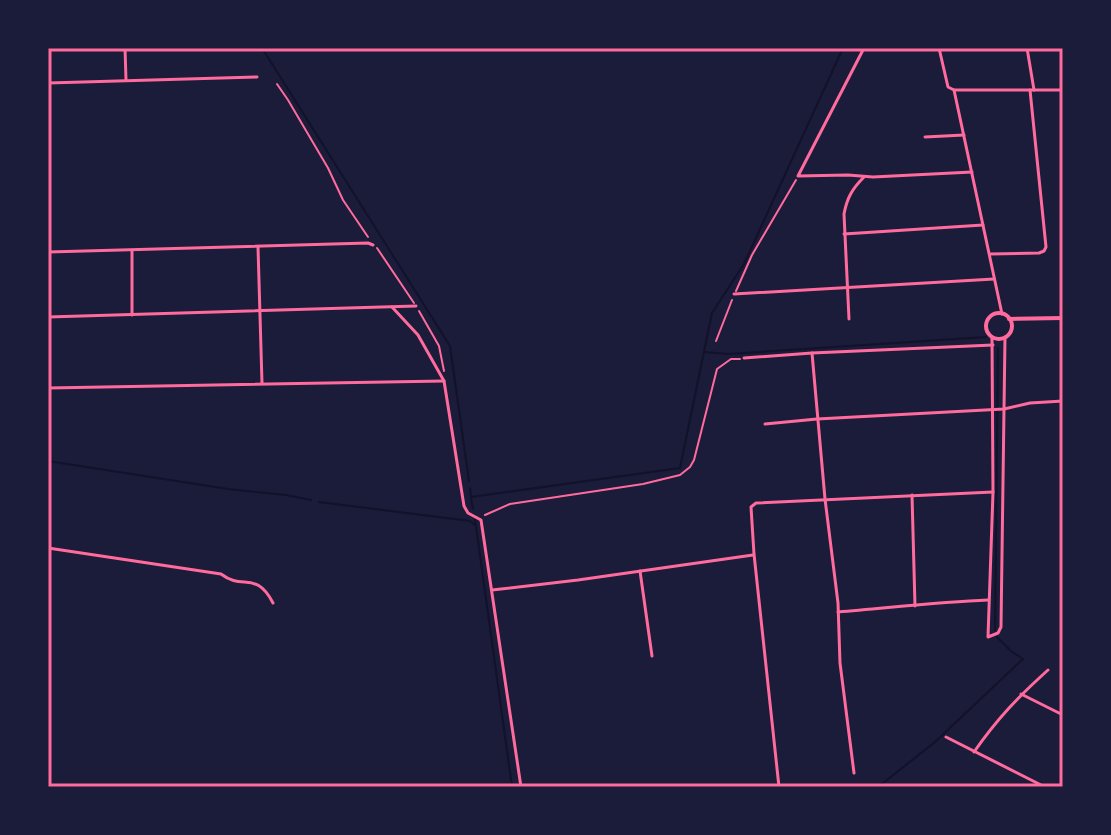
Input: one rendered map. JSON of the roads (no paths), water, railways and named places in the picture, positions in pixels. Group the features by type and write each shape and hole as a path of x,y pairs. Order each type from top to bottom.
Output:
{"street":[{"path":"125,48 126,81"},
{"path":"864,48 798,176 864,177 972,172"},
{"path":"939,48 948,87 954,90 1063,90"},
{"path":"989,254 1039,253 1046,247 1027,48"},
{"path":"48,83 257,77"},
{"path":"954,90 1002,314"},
{"path":"925,137 964,135"},
{"path":"849,319 844,214 852,190 864,177"},
{"path":"844,234 983,225"},
{"path":"48,252 373,245"},
{"path":"258,247 262,384"},
{"path":"132,250 132,315"},
{"path":"734,294 994,279"},
{"path":"48,317 416,306"},
{"path":"392,307 418,335 444,381 464,506 468,513 480,518 521,787"},
{"path":"992,337 1005,337 1010,332 1012,325 1002,314 997,313 988,319 986,329 993,345 994,409 988,637 998,633 1001,627 1005,337"},
{"path":"1009,319 1063,318"},
{"path":"744,358 993,345"},
{"path":"812,353 838,612 840,663 854,773"},
{"path":"48,388 444,381"},
{"path":"765,424 1003,409 1063,401"},
{"path":"779,787 751,507 756,503 993,492"},
{"path":"912,495 915,606"},
{"path":"48,548 221,574 229,580 255,583 267,591 273,603"},
{"path":"492,590 754,554"},
{"path":"640,571 652,656"},
{"path":"838,612 988,600"},
{"path":"974,752 996,720 1048,670"},
{"path":"1021,694 1063,715"},
{"path":"946,737 1045,787"}],"waterway":[{"path":"262,48 450,346 469,481"},
{"path":"470,488 471,497 680,468 712,313 744,264 843,48"},
{"path":"704,352 728,354 986,337"},
{"path":"995,630 998,348"},
{"path":"48,461 311,500"},
{"path":"471,498 473,509"},
{"path":"319,502 470,521 475,525"},
{"path":"475,519 512,787"},
{"path":"878,787 935,742 1023,659 997,637"}]}
